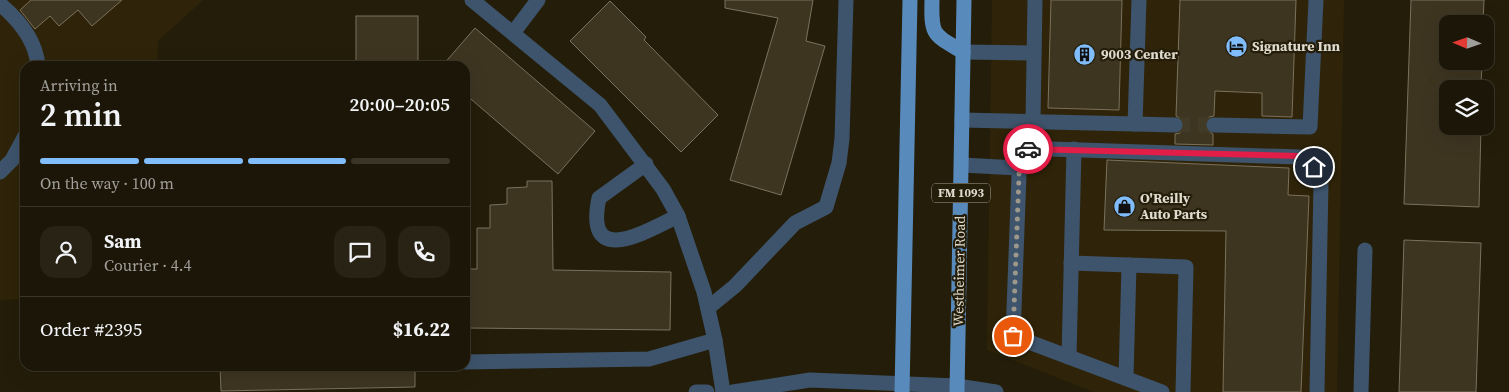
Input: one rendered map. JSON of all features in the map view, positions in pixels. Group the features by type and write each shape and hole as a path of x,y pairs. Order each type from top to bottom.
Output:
{"main road":[{"path":"902,388 910,0"},
{"path":"932,0 933,30 937,36 963,52"},
{"name":"Westheimer Road","path":"957,389 964,0"}],"street":[{"path":"472,0 600,105 663,189 678,216 708,308 723,392"},
{"path":"513,33 538,0"},
{"path":"708,308 735,286 795,223 826,207 839,163 842,139 846,0"},
{"path":"1033,121 1035,0"},
{"path":"1135,124 1139,0"},
{"path":"1214,125 1310,127 1316,0"},
{"path":"0,4 17,18 31,39 37,61"},
{"path":"963,52 1034,53"},
{"path":"962,120 1176,125"},
{"path":"0,172 12,160 20,145"},
{"path":"1162,392 1013,336 1020,148 1299,156 1314,167 1321,183 1316,392"},
{"path":"1069,357 1074,149"},
{"path":"646,164 599,198 596,214 599,230 610,240 626,241 678,216"},
{"path":"962,165 1019,168"},
{"path":"1361,392 1365,250"},
{"path":"1071,262 1186,267 1182,392"},
{"path":"1126,378 1129,264"},
{"path":"470,362 649,359 715,340"},
{"path":"733,392 810,380 902,388 996,392"},
{"path":"696,392 708,392"}],"shaded area":[{"path":"0,0 203,0 158,41 157,61 20,61 20,299 0,300"},
{"path":"992,0 1344,0 1337,392 1094,392 987,350"}],"building":[{"path":"31,0 122,0 92,26 78,10 59,26 50,16 35,29 20,10"},
{"path":"725,0 813,0 806,41 825,46 781,195 730,180 778,18 725,8"},
{"name":"9003 Center","path":"1051,0 1122,0 1119,110 1048,108"},
{"name":"Signature Inn","path":"1180,0 1296,0 1292,117 1262,116 1262,93 1215,91 1214,116 1209,117 1205,124 1206,130 1213,134 1213,145 1175,144 1175,134 1180,133 1184,126 1183,120 1176,116"},
{"path":"1411,0 1484,0 1483,15 1439,15 1439,70 1482,70 1481,80 1439,80 1439,135 1481,135 1479,207 1404,204"},
{"path":"610,1 646,37 644,40 718,115 681,152 570,41"},
{"path":"356,16 418,16 418,61 356,61"},
{"path":"475,28 595,131 558,174 470,98 470,61 446,61"},
{"path":"1107,160 1289,168 1288,195 1309,196 1301,392 1223,392 1226,231 1104,230"},
{"path":"527,181 552,181 553,270 671,272 670,330 470,328 470,269 477,269 477,228 490,228 490,205 507,204 507,188 527,187"},
{"path":"1404,240 1481,243 1476,392 1399,392"},
{"path":"220,371 415,371 415,387 221,391"}],"tunnel":[{"path":"1175,125 1214,125"}],"way so far":[{"path":"1013,336 1020,148 1028,149"}],"place":[{"name":"Signature Inn","path":"1236,46"},
{"name":"9003 Center","path":"1085,54"},
{"name":"O'Reilly Auto Parts","path":"1124,206"}],"route":[{"path":"1028,149 1299,156 1314,167"}]}
